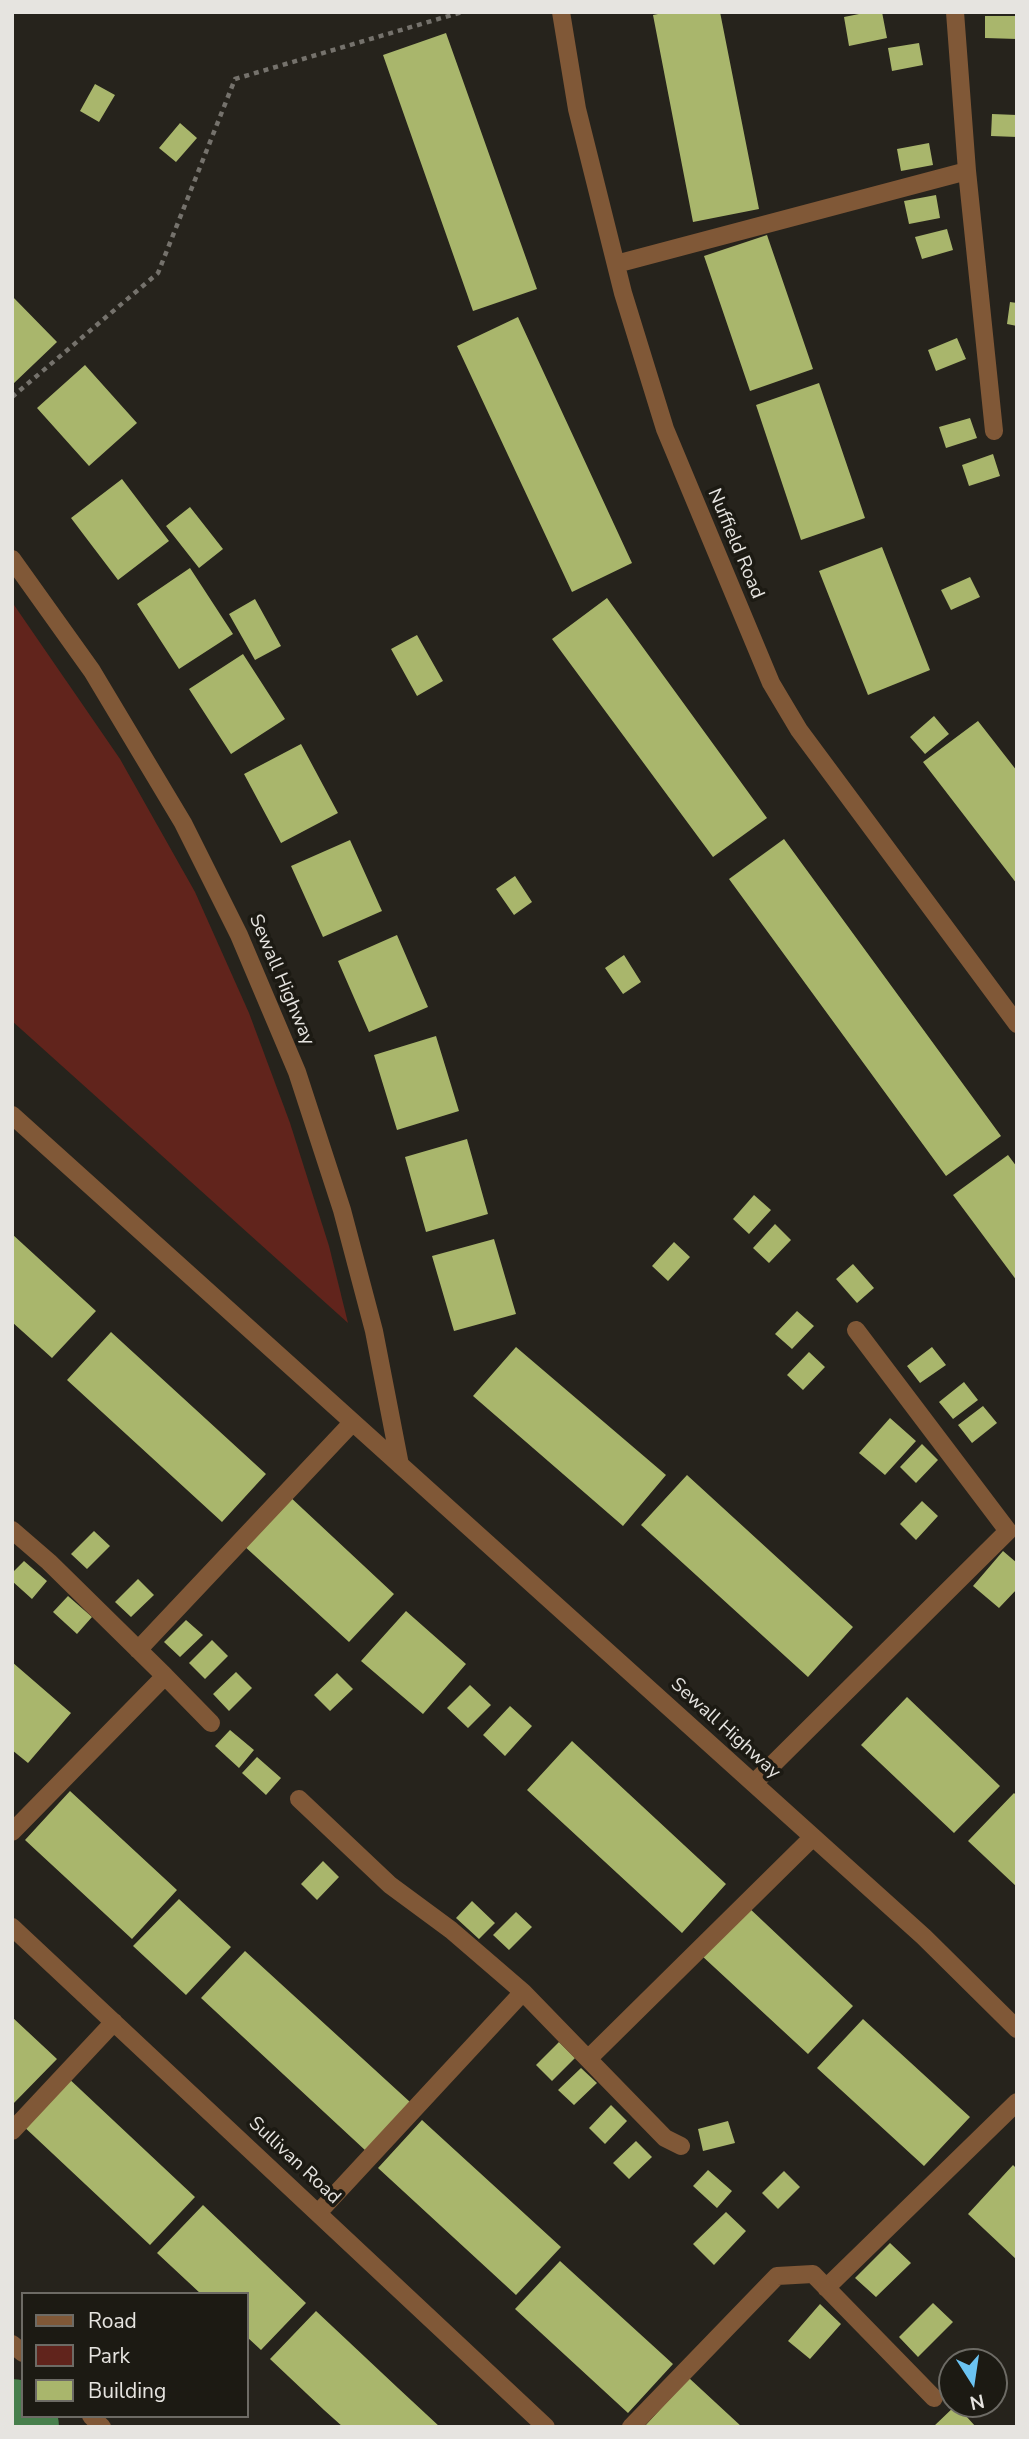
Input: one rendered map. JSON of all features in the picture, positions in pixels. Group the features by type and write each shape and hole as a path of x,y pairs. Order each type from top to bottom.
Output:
{"street":[{"name":"Nuffield Road","path":"561,12 577,109 616,264 665,429 771,684 799,730 1014,1017"},
{"path":"955,12 967,171 994,431"},
{"path":"616,264 967,171"},
{"name":"Sewall Highway","path":"12,559 92,671 183,824 239,935 297,1072 342,1210 374,1331 400,1465"},
{"name":"Sewall Highway","path":"12,1115 924,1937 1017,2029"},
{"path":"754,1783 1012,1536 856,1330"},
{"path":"138,1650 352,1423"},
{"path":"12,1530 49,1562 211,1723"},
{"path":"12,1832 165,1676"},
{"path":"299,1799 390,1885 451,1930 523,1992 665,2138 681,2146"},
{"path":"588,2059 813,1837"},
{"name":"Sullivan Road","path":"12,1927 546,2427"},
{"path":"318,2213 523,1992"},
{"path":"12,2131 114,2022"},
{"path":"826,2288 1017,2102"},
{"path":"631,2427 777,2276 813,2274 934,2398"}],"path":[{"path":"12,397 158,273 235,79 462,12"}],"green space":[{"path":"12,602 120,759 195,892 249,1013 290,1123 329,1246 348,1323 12,1021"}],"building":[{"path":"668,12 720,12 759,209 693,222 653,15"},
{"path":"882,12 887,38 849,46 844,17"},
{"path":"985,16 1017,16 1017,39 985,38"},
{"path":"446,33 537,289 473,311 383,55"},
{"path":"919,43 923,65 892,71 888,48"},
{"path":"95,84 115,95 99,122 80,111"},
{"path":"992,114 1017,115 1017,137 991,136"},
{"path":"180,123 197,138 176,162 159,148"},
{"path":"929,143 933,165 901,171 897,149"},
{"path":"936,195 940,218 909,224 904,201"},
{"path":"947,229 953,250 922,259 915,237"},
{"path":"767,235 813,369 750,391 704,256"},
{"path":"12,296 57,342 12,385"},
{"path":"1010,302 1017,303 1017,326 1007,324"},
{"path":"518,317 632,563 572,592 457,346"},
{"path":"957,338 966,359 936,371 928,350"},
{"path":"85,365 137,423 89,466 37,408"},
{"path":"819,383 865,518 801,540 756,405"},
{"path":"970,418 977,438 946,448 939,427"},
{"path":"993,454 1000,476 969,486 962,465"},
{"path":"122,479 169,541 118,580 71,518"},
{"path":"190,507 223,549 199,568 166,526"},
{"path":"882,547 930,670 868,695 819,571"},
{"path":"190,568 233,634 179,669 137,604"},
{"path":"970,577 980,597 951,610 941,590"},
{"path":"607,598 767,818 713,857 552,639"},
{"path":"255,599 281,646 255,660 229,614"},
{"path":"417,635 443,681 417,696 391,649"},
{"path":"243,654 285,719 231,754 189,689"},
{"path":"934,716 949,734 925,754 910,737"},
{"path":"978,721 1017,771 1017,884 923,762"},
{"path":"301,744 338,813 281,843 244,774"},
{"path":"784,839 1001,1136 946,1176 729,879"},
{"path":"350,840 382,911 323,937 291,866"},
{"path":"515,876 532,902 514,915 496,889"},
{"path":"397,935 428,1007 369,1032 338,961"},
{"path":"624,955 641,982 623,994 605,968"},
{"path":"436,1036 459,1111 397,1130 374,1055"},
{"path":"467,1139 488,1214 426,1232 405,1157"},
{"path":"1008,1155 1017,1167 1017,1281 953,1195"},
{"path":"754,1195 771,1210 749,1234 733,1219"},
{"path":"775,1224 791,1240 769,1263 753,1248"},
{"path":"12,1234 96,1311 52,1358 12,1322"},
{"path":"494,1239 516,1314 454,1331 432,1256"},
{"path":"674,1242 690,1257 668,1281 652,1266"},
{"path":"853,1264 874,1288 857,1303 836,1279"},
{"path":"797,1311 814,1326 792,1349 775,1334"},
{"path":"111,1332 266,1474 222,1522 67,1380"},
{"path":"516,1347 666,1475 623,1526 473,1396"},
{"path":"932,1347 946,1365 920,1383 907,1366"},
{"path":"809,1352 825,1367 803,1390 787,1375"},
{"path":"964,1382 978,1400 953,1419 939,1402"},
{"path":"983,1406 997,1423 972,1443 958,1425"},
{"path":"890,1418 916,1441 885,1475 859,1453"},
{"path":"922,1444 938,1460 916,1483 900,1467"},
{"path":"687,1475 853,1627 808,1677 641,1525"},
{"path":"288,1495 394,1594 349,1642 242,1544"},
{"path":"922,1501 938,1516 916,1540 900,1524"},
{"path":"94,1531 110,1546 87,1569 71,1554"},
{"path":"1003,1551 1017,1563 1017,1589 999,1608 973,1586"},
{"path":"24,1561 47,1581 32,1599 12,1581 12,1573"},
{"path":"138,1579 154,1595 131,1617 115,1602"},
{"path":"68,1596 92,1617 77,1634 53,1612"},
{"path":"406,1611 466,1664 423,1714 361,1661"},
{"path":"186,1620 203,1635 180,1657 164,1642"},
{"path":"212,1640 228,1656 205,1679 189,1663"},
{"path":"12,1662 71,1713 28,1763 12,1750"},
{"path":"236,1672 252,1688 229,1711 213,1694"},
{"path":"337,1673 353,1689 330,1711 314,1695"},
{"path":"470,1685 491,1705 468,1728 447,1708"},
{"path":"907,1697 1000,1786 954,1833 861,1745"},
{"path":"510,1706 532,1726 505,1756 483,1735"},
{"path":"230,1730 254,1750 239,1768 215,1746"},
{"path":"572,1741 726,1884 682,1933 527,1790"},
{"path":"257,1757 281,1778 266,1795 242,1773"},
{"path":"70,1791 177,1890 132,1939 25,1840"},
{"path":"1014,1793 1017,1796 1017,1887 968,1841"},
{"path":"323,1861 339,1877 317,1900 301,1884"},
{"path":"179,1899 231,1947 186,1995 133,1946"},
{"path":"472,1901 495,1923 479,1939 456,1918"},
{"path":"747,1906 853,2006 808,2054 701,1955"},
{"path":"516,1912 532,1927 509,1950 493,1935"},
{"path":"245,1951 410,2102 366,2151 201,1998"},
{"path":"12,2017 57,2059 12,2105"},
{"path":"863,2019 970,2117 924,2166 817,2068"},
{"path":"559,2042 575,2058 552,2081 536,2065"},
{"path":"581,2068 597,2083 574,2105 558,2090"},
{"path":"65,2075 195,2197 150,2245 20,2123"},
{"path":"611,2105 627,2121 605,2144 589,2128"},
{"path":"422,2120 561,2247 516,2295 378,2168"},
{"path":"728,2121 735,2143 703,2151 698,2129"},
{"path":"636,2141 652,2157 629,2179 613,2163"},
{"path":"1013,2165 1017,2169 1017,2260 968,2214"},
{"path":"708,2170 732,2191 717,2208 693,2186"},
{"path":"784,2171 800,2187 778,2209 762,2193"},
{"path":"203,2205 306,2303 261,2350 248,2338 248,2292 199,2292 157,2253"},
{"path":"726,2212 746,2231 714,2265 693,2244"},
{"path":"890,2243 911,2263 876,2297 855,2278"},
{"path":"560,2261 673,2364 628,2413 515,2309"},
{"path":"933,2303 953,2322 918,2357 899,2337"},
{"path":"820,2304 841,2324 810,2359 788,2341"},
{"path":"316,2311 440,2427 343,2427 324,2410 270,2359"},
{"path":"689,2378 742,2427 644,2427"},
{"path":"942,2418 968,2418 976,2427 933,2427"}],"waterway":[{"path":"12,2423 15,2427"}]}
